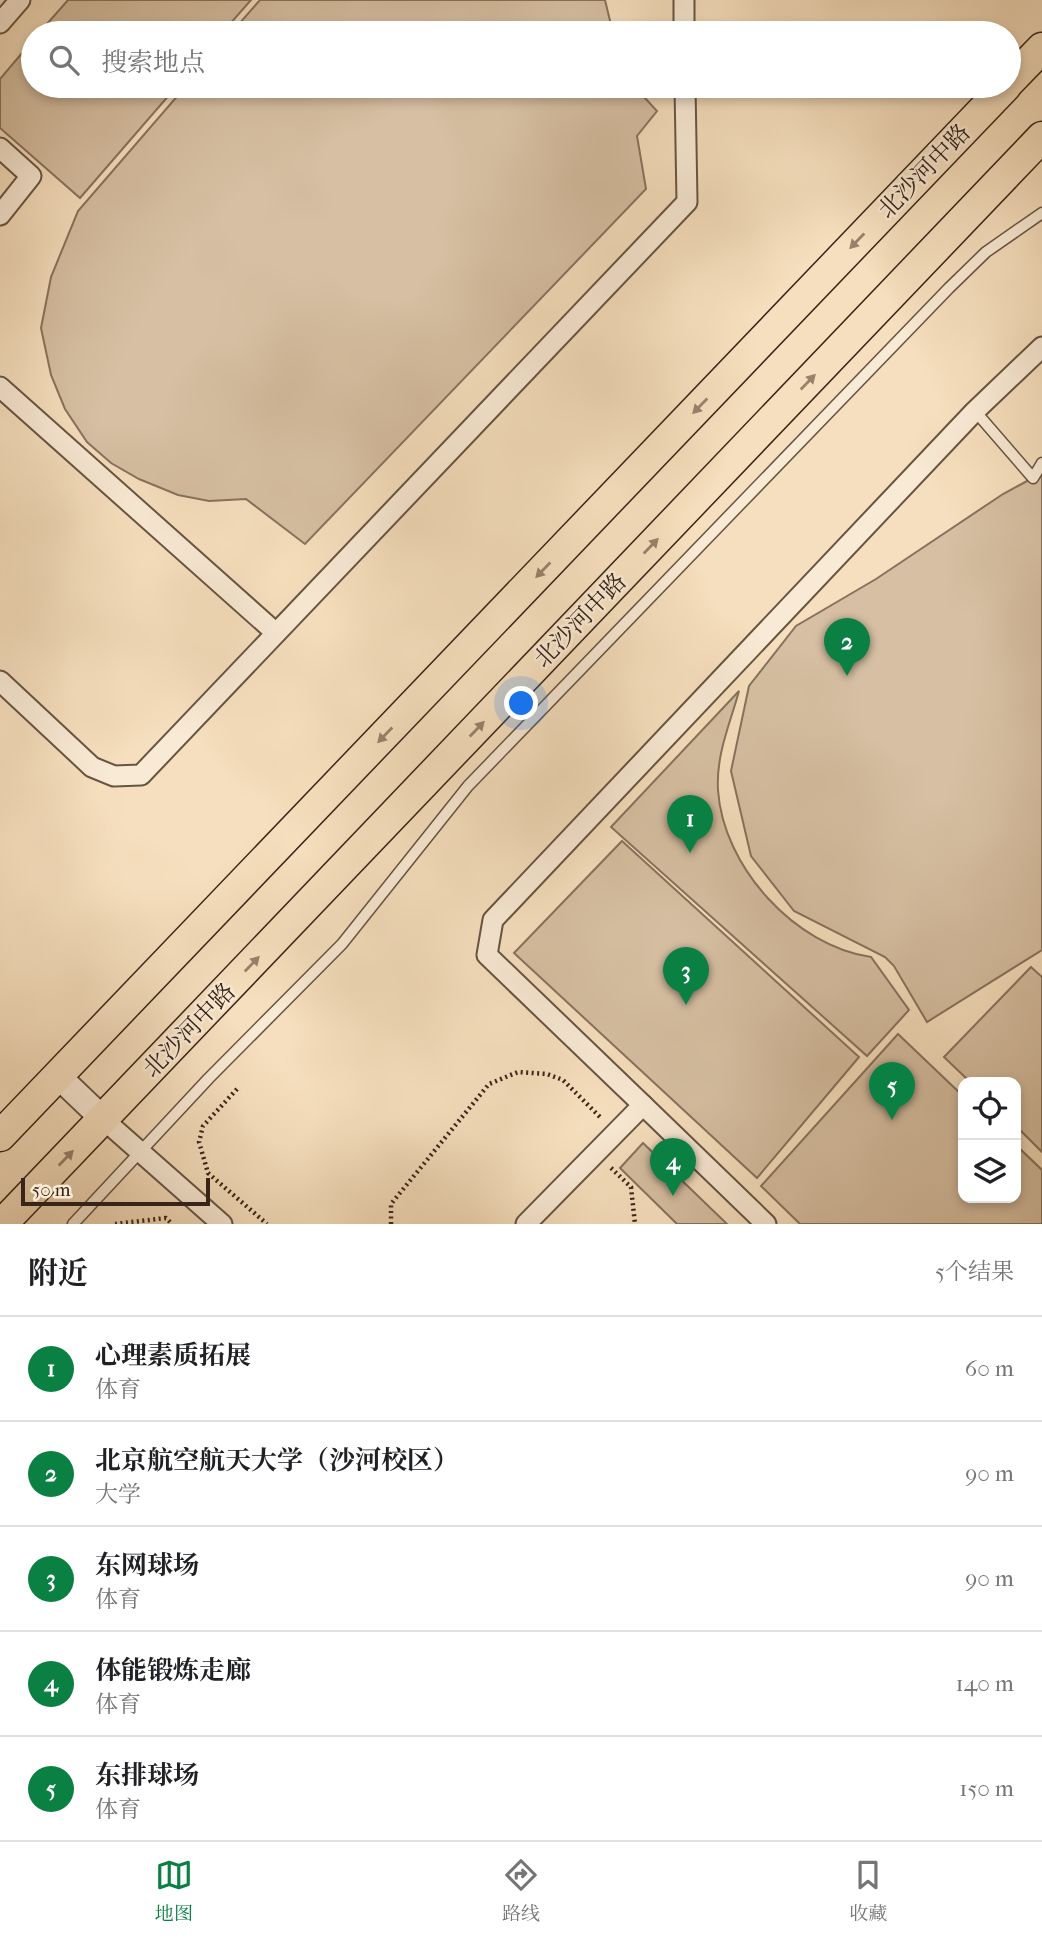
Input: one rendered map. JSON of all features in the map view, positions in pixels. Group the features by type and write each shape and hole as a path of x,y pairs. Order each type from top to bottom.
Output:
{"main road":[{"name":"北沙河中路","path":"1021,70 1042,48"},
{"name":"北沙河中路","path":"0,1136 994,98"},
{"name":"北沙河中路","path":"2,1224 1042,137"}],"street":[{"path":"0,23 20,0"},
{"path":"684,0 684,21"},
{"path":"0,681 92,767 114,776 141,775 687,202 685,98"},
{"path":"0,148 31,176 0,215"},
{"path":"766,1224 487,955 493,920 975,411 1042,347"},
{"path":"0,387 276,633"},
{"path":"58,1076 139,1152 222,1224"},
{"path":"526,1224 643,1105"}],"lane":[{"path":"74,1224 139,1152 342,944 468,786 949,288 986,252 1042,213"},
{"path":"975,411 1033,478 1042,463"}],"path":[{"path":"391,1224 391,1204 489,1084 518,1072 547,1074 563,1080 615,1132"},
{"path":"237,1089 203,1125 199,1142 208,1173 267,1224"},
{"path":"610,1167 631,1187 635,1224"},
{"path":"116,1224 166,1218 172,1224"}],"shaded area":[{"path":"68,0 251,0 233,21 50,21"},
{"path":"260,0 605,0 610,21 242,21"},
{"path":"21,54 21,98 167,98 80,198 0,128 0,79"},
{"path":"176,98 645,98 657,111 637,136 646,189 305,544 246,499 209,501 178,495 139,479 111,463 87,442 65,409 51,375 41,328 51,277 78,211"},
{"path":"1042,473 1042,950 927,1022 894,966 885,957 794,911 751,856 731,771 749,686 796,626 876,579 1003,494"},
{"path":"739,691 719,764 718,790 723,819 733,847 768,898 791,920 816,937 843,950 871,957 909,1010 867,1056 611,827"},
{"path":"622,841 859,1057 757,1178 514,953"},
{"path":"1031,967 1042,977 1042,1152 1021,1131 1021,1077 965,1077 944,1057"},
{"path":"898,1034 958,1091 958,1203 1021,1203 1021,1150 1042,1170 1042,1224 800,1224 761,1186"},
{"path":"643,1143 727,1224 677,1224 620,1168"}],"place":[{"name":"北京航空航天大学（沙河校区）","path":"847,676"},
{"name":"心理素质拓展","path":"690,853"},
{"name":"东网球场","path":"686,1005"},
{"name":"东排球场","path":"892,1120"},
{"name":"体能锻炼走廊","path":"673,1196"}]}
